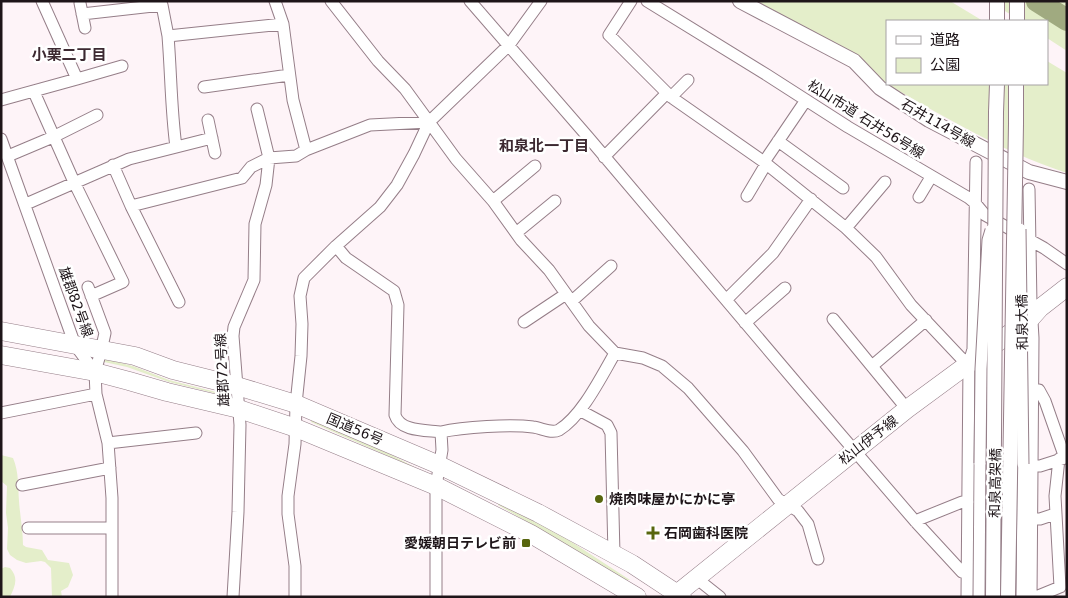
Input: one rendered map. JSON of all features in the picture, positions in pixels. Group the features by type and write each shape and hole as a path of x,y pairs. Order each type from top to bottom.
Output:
{"main road":[{"name":"松山伊予線","path":"677,596 696,578 855,450 907,409 1032,317 1040,308 1067,287"},
{"name":"国道56号","path":"1,331 134,356 173,370 237,386 296,404 439,465 538,512 614,554 677,596"},
{"name":"国道56号","path":"1,355 94,372 239,410 296,428 436,486 530,534 637,597"}],"street":[{"path":"42,1 77,79"},
{"path":"275,1 283,24 293,100 306,150"},
{"path":"331,1 378,61 405,89 456,159 493,201 516,233 549,270 588,326 615,353 643,358 662,366 688,388 744,451 775,495 798,511 808,524 818,559"},
{"path":"470,1 915,521 962,572 967,573"},
{"path":"295,597 295,566 288,505 302,356 300,296 304,278 336,246 380,207 397,185 414,154 428,122 509,45 541,1"},
{"path":"631,1 609,35 669,95 765,163 846,228 876,257 911,305 961,358 969,363"},
{"name":"松山市道 石井56号線","path":"647,1 975,203 985,216 1044,248 1067,264"},
{"name":"石井114号線","path":"740,1 854,61 880,88 928,120 1029,172 1067,182"},
{"path":"997,1 997,20"},
{"path":"1017,1 1017,20"},
{"path":"85,28 81,8 162,5 168,36 176,147"},
{"path":"168,36 283,24"},
{"path":"1,100 122,66"},
{"path":"204,87 289,75"},
{"path":"604,157 669,95 688,80"},
{"name":"和泉大橋","path":"996,85 996,369"},
{"name":"和泉大橋","path":"1011,370 1016,85"},
{"path":"34,92 74,182 124,282 89,291 105,333 102,351 94,372 96,394 108,443 112,528 112,597"},
{"path":"747,196 778,141 806,100"},
{"path":"257,109 269,158"},
{"path":"8,156 97,116"},
{"path":"208,120 215,153"},
{"path":"131,206 242,178 251,167 269,158 296,156 306,150 370,125 428,122"},
{"path":"26,204 129,159 212,138"},
{"name":"雄郡82号線","path":"1,139 26,204 75,346 94,372"},
{"path":"778,141 843,188"},
{"name":"雄郡72号線","path":"233,597 238,512 239,410 233,336 234,328 254,280 255,224 266,184 269,158"},
{"path":"967,597 969,363 973,349 976,162"},
{"path":"113,165 178,302"},
{"path":"493,201 535,166"},
{"path":"919,197 932,177"},
{"name":"和泉大橋","path":"1015,181 1020,210 1028,465"},
{"path":"846,228 885,182"},
{"path":"1022,597 1028,465 1033,448 1030,189"},
{"path":"726,300 773,252 811,199"},
{"path":"516,233 555,201"},
{"name":"和泉大橋","path":"979,597 981,369 988,240 996,205"},
{"path":"336,246 346,258 394,291 398,305 396,414 397,421 402,425 441,432 510,427 534,427 557,431 581,411 615,353"},
{"path":"524,322 569,297 611,266"},
{"path":"745,323 785,288"},
{"path":"833,319 907,409"},
{"path":"872,366 926,320"},
{"name":"和泉高架橋","path":"993,597 996,369"},
{"name":"和泉高架橋","path":"1008,597 1011,370"},
{"path":"1028,465 1032,519 1031,597 1060,587 1055,496 1064,458 1045,400 1039,390 1033,391"},
{"path":"1,413 96,394"},
{"path":"581,411 607,425 611,433 614,554"},
{"path":"436,597 436,486 442,450 441,432"},
{"path":"108,443 196,433"},
{"path":"968,448 1033,448"},
{"path":"1028,465 1040,466 1064,458"},
{"path":"22,486 110,468"},
{"path":"915,521 962,502 968,502"},
{"path":"1032,519 1040,519 1056,514"},
{"path":"28,528 112,528"},
{"path":"696,578 720,597"}],"green space":[{"path":"755,1 950,1 981,20 886,20 886,83 851,52"},
{"path":"989,1 1067,1 1067,51 1048,39 1048,20 1019,20"},
{"path":"1048,62 1067,73 1067,173 1021,156 956,123 889,85 1048,85"},
{"path":"103,360 133,366 169,380 218,394 169,382 127,367 104,362"},
{"path":"311,420 388,453 420,470 311,422"},
{"path":"1,455 13,458 16,469 23,545 42,550 48,560 69,563 73,575 68,587 61,591 62,597 52,597 51,568 45,562 26,563 17,560 10,555 7,549 7,486 1,481"},
{"path":"498,502 558,533 630,580 626,580 498,505"},
{"path":"5,567 10,568 15,579 15,586 10,597 1,597 1,569"}],"waterway":[{"path":"1037,1 1067,20"}],"place":[{"name":"焼肉味屋かにかに亭","path":"599,499"},
{"name":"石岡歯科医院","path":"653,533"},
{"name":"愛媛朝日テレビ前","path":"526,543"}],"district":[{"name":"小栗二丁目","path":"69,55"},
{"name":"和泉北一丁目","path":"544,146"}]}
